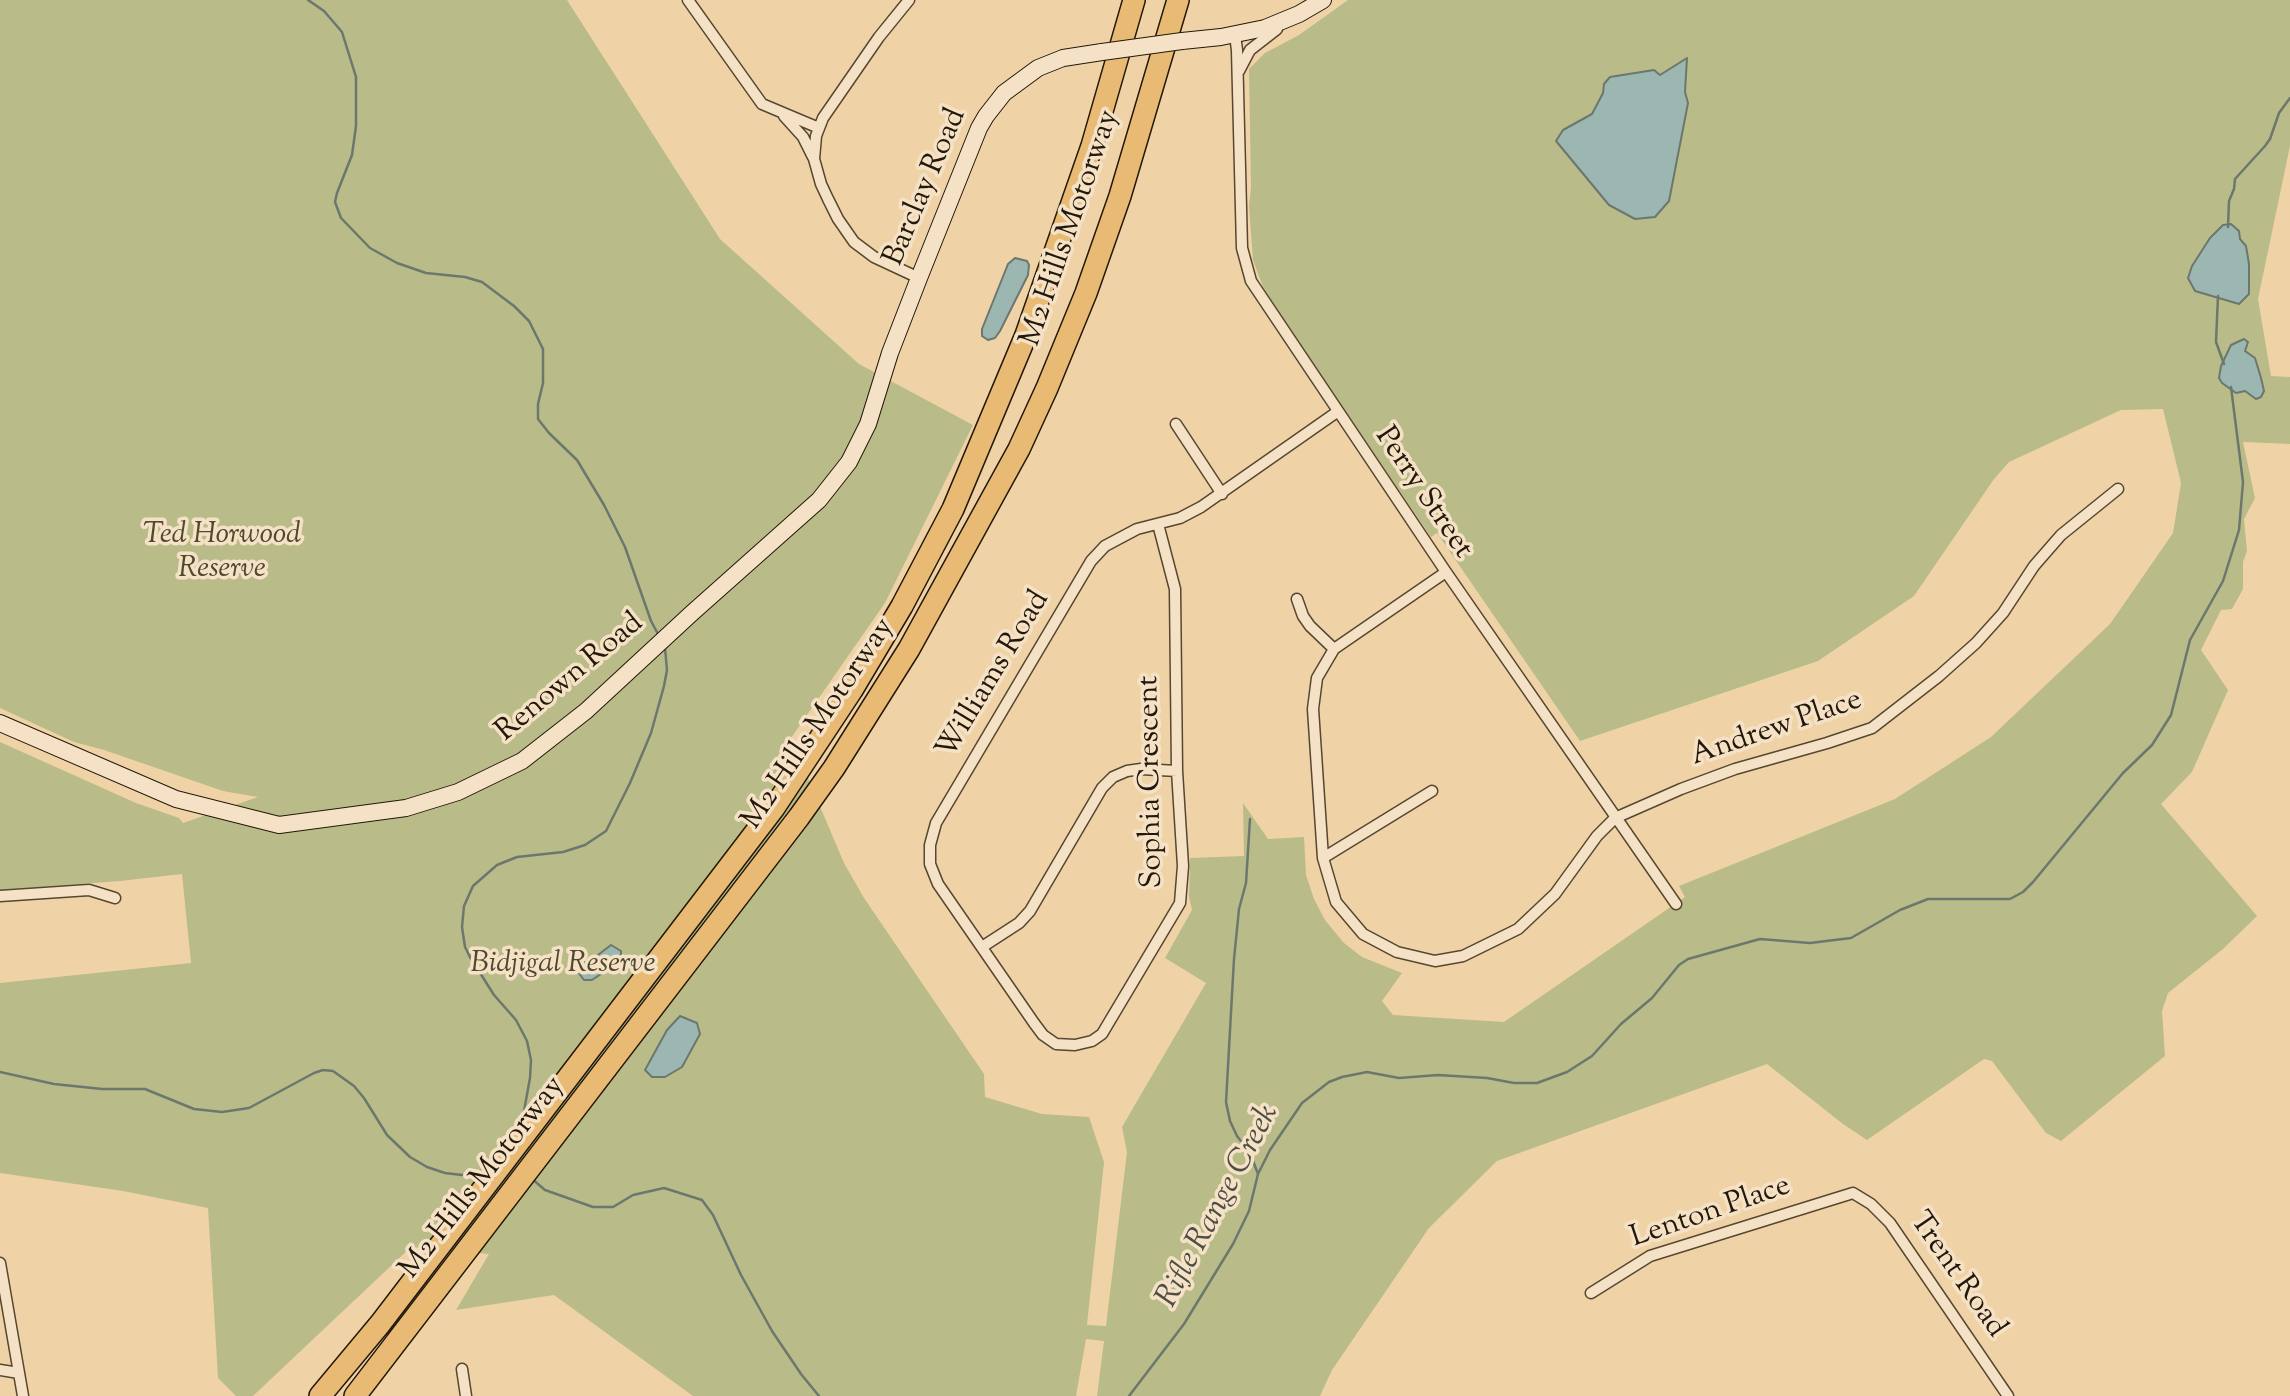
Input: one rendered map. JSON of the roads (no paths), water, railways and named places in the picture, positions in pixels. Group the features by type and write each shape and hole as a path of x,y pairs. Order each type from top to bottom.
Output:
{"highway":[{"name":"M2 Hills Motorway","path":"320,1396 380,1324 774,808 852,690 922,570 975,460 1043,291 1092,146 1134,0"},
{"name":"M2 Hills Motorway","path":"355,1396 799,817 834,768 909,649 1020,449 1081,305 1120,196 1178,0"},
{"path":"362,1396 381,1363"}],"main road":[{"name":"Barclay Road","path":"878,390 979,128 994,103 1016,82 1046,64 1063,58 1235,35 1265,28 1300,15 1323,0"},
{"name":"Renown Road","path":"0,723 176,799 279,825 406,808 458,792 522,761 586,711 820,500 849,462 868,424 878,390"}],"street":[{"path":"703,0 690,4 762,104 819,128"},
{"path":"814,159 819,128 879,37 909,0"},
{"path":"1238,73 1246,56 1256,44 1300,15"},
{"name":"Perry Street","path":"1235,35 1242,248 1246,271 1259,296 1337,412 1676,904"},
{"path":"782,114 803,137 828,199 854,242 874,257 919,278"},
{"name":"Williams Road","path":"1075,1045 1056,1044 1043,1035 938,884 930,864 930,845 936,823 1091,561 1105,546 1122,535 1180,518 1222,494 1337,412"},
{"path":"1176,424 1222,494"},
{"name":"Andrew Place","path":"1615,818 1735,769 1872,728 1939,676 1976,643 2003,613 2034,566 2061,534 2118,489"},
{"name":"Sophia Crescent","path":"1075,1045 1092,1041 1102,1034 1180,903 1182,866 1177,771 1175,589 1158,524"},
{"path":"1446,572 1334,649 1317,678 1313,709 1323,858 1336,902 1363,934 1397,952 1435,961 1464,956 1518,929 1555,894 1597,836 1615,818"},
{"path":"1297,599 1303,616 1334,649"},
{"path":"982,947 1019,923 1030,911 1102,788 1127,771 1177,771"},
{"path":"1323,858 1432,791"},
{"path":"0,896 89,890 115,898"},
{"name":"Lenton Place","path":"1591,1293 1650,1256 1853,1193"},
{"name":"Trent Road","path":"1853,1193 1871,1204 1890,1223 2008,1396"},
{"path":"0,1264 23,1396"},
{"path":"462,1369 466,1396"},
{"path":"0,1370 19,1373"}],"water":[{"path":"1687,58 1685,92 1688,103 1669,201 1655,217 1635,219 1609,205 1556,141 1563,130 1592,114 1603,93 1604,84 1610,77 1654,70 1660,75"},
{"path":"2231,224 2239,231 2240,239 2246,246 2249,264 2249,294 2239,304 2195,291 2188,278 2192,266 2210,238 2223,225"},
{"path":"1015,258 1027,261 1028,275 1000,331 995,338 988,340 982,336 982,329 1008,264"},
{"path":"2244,339 2248,342 2245,351 2255,358 2264,391 2261,397 2256,399 2245,391 2236,393 2219,378 2221,366 2231,345"},
{"path":"611,945 621,951 613,966 592,980 584,980 574,967 594,958"},
{"path":"680,1016 697,1023 700,1034 682,1067 665,1077 652,1077 645,1070 667,1030"}],"waterway":[{"path":"308,0 324,11 342,32 356,77 356,126 352,155 335,202 341,218 370,248 397,263 426,273 465,277 482,282 529,321 543,349 543,383 538,419 577,460 604,505 625,547 651,621 659,636"},
{"name":"Rifle Range Creek","path":"2228,227 2229,201 2235,179 2270,139 2279,113 2290,98"},
{"name":"Rifle Range Creek","path":"2218,296 2216,342 2224,364"},
{"name":"Rifle Range Creek","path":"1129,1396 1184,1324 1233,1244 1249,1211 1258,1174 1270,1150 1302,1103 1329,1082 1367,1072 1399,1078 1438,1075 1537,1083 1567,1072 1592,1056 1621,1024 1652,998 1679,965 1688,959 1760,939 1810,943 1851,938 1900,910 1928,899 2010,899 2023,892 2123,773 2152,745 2171,715 2190,640 2223,581 2239,530 2243,482 2231,387"},
{"path":"522,1122 530,1078 531,1060 527,1041 516,1020 494,995 465,947 462,927 464,906 473,886 497,865 517,857 563,852 585,845 606,831 651,733 667,670 665,648"},
{"path":"1250,819 1246,883 1239,909 1234,959 1226,1102 1230,1121 1250,1153 1258,1174"},
{"path":"0,1072 54,1084 102,1089 145,1089 194,1109 222,1112 249,1108 314,1073 333,1071 354,1086 387,1135 410,1157 445,1173 462,1175 485,1170"},
{"path":"531,1178 545,1190 593,1207 613,1207 633,1195 664,1188 702,1200 713,1215 741,1275 772,1331 819,1396"}],"park label":[{"name":"Ted Horwood Reserve","path":"222,554"},
{"name":"Bidjigal Reserve","path":"563,966"}]}
